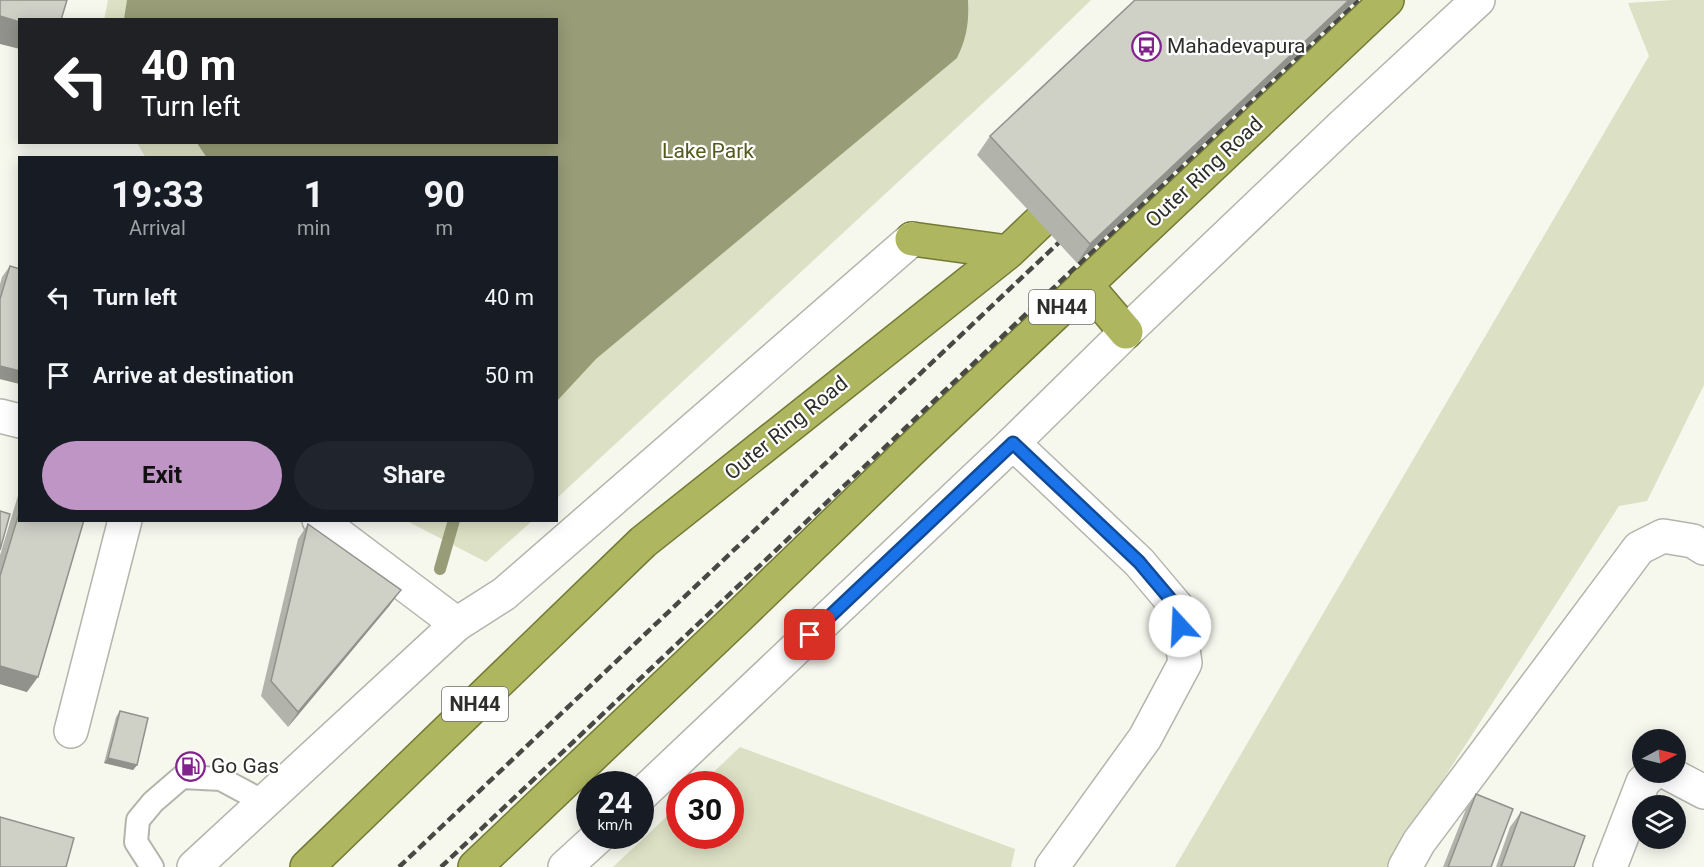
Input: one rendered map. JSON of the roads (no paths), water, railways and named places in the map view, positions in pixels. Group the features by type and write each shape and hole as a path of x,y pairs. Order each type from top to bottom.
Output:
{"highway":[{"name":"Outer Ring Road","path":"475,867 1085,284 1387,0"},
{"name":"Outer Ring Road","path":"307,867 643,542 1008,252 1094,170"},
{"path":"912,239 1008,252"},
{"path":"1085,284 1126,332"}],"street":[{"path":"654,783 1013,443 1341,127 1478,0"},
{"path":"194,867 457,624 504,594 912,239"},
{"path":"0,416 18,420"},
{"path":"1013,443 1139,562 1177,607 1185,663 1145,738 1052,867"},
{"path":"71,731 125,522"},
{"path":"322,522 457,624"},
{"path":"1405,867 1419,842 1639,548 1662,536 1692,541 1704,548"},
{"path":"1610,867 1643,783"},
{"path":"1686,783 1704,792"},
{"path":"565,867 584,849"}],"lane":[{"path":"152,867 136,842 138,820 153,802 182,777 221,779 264,802"}],"waterway":[{"path":"440,569 453,522"}],"railway":[{"path":"441,867 1358,0"},
{"path":"399,867 1071,231"}],"place":[{"name":"Mahadevapura","path":"1146,46"},
{"name":"Go Gas","path":"190,766"}],"park label":[{"name":"Lake Park","path":"708,151"}]}
